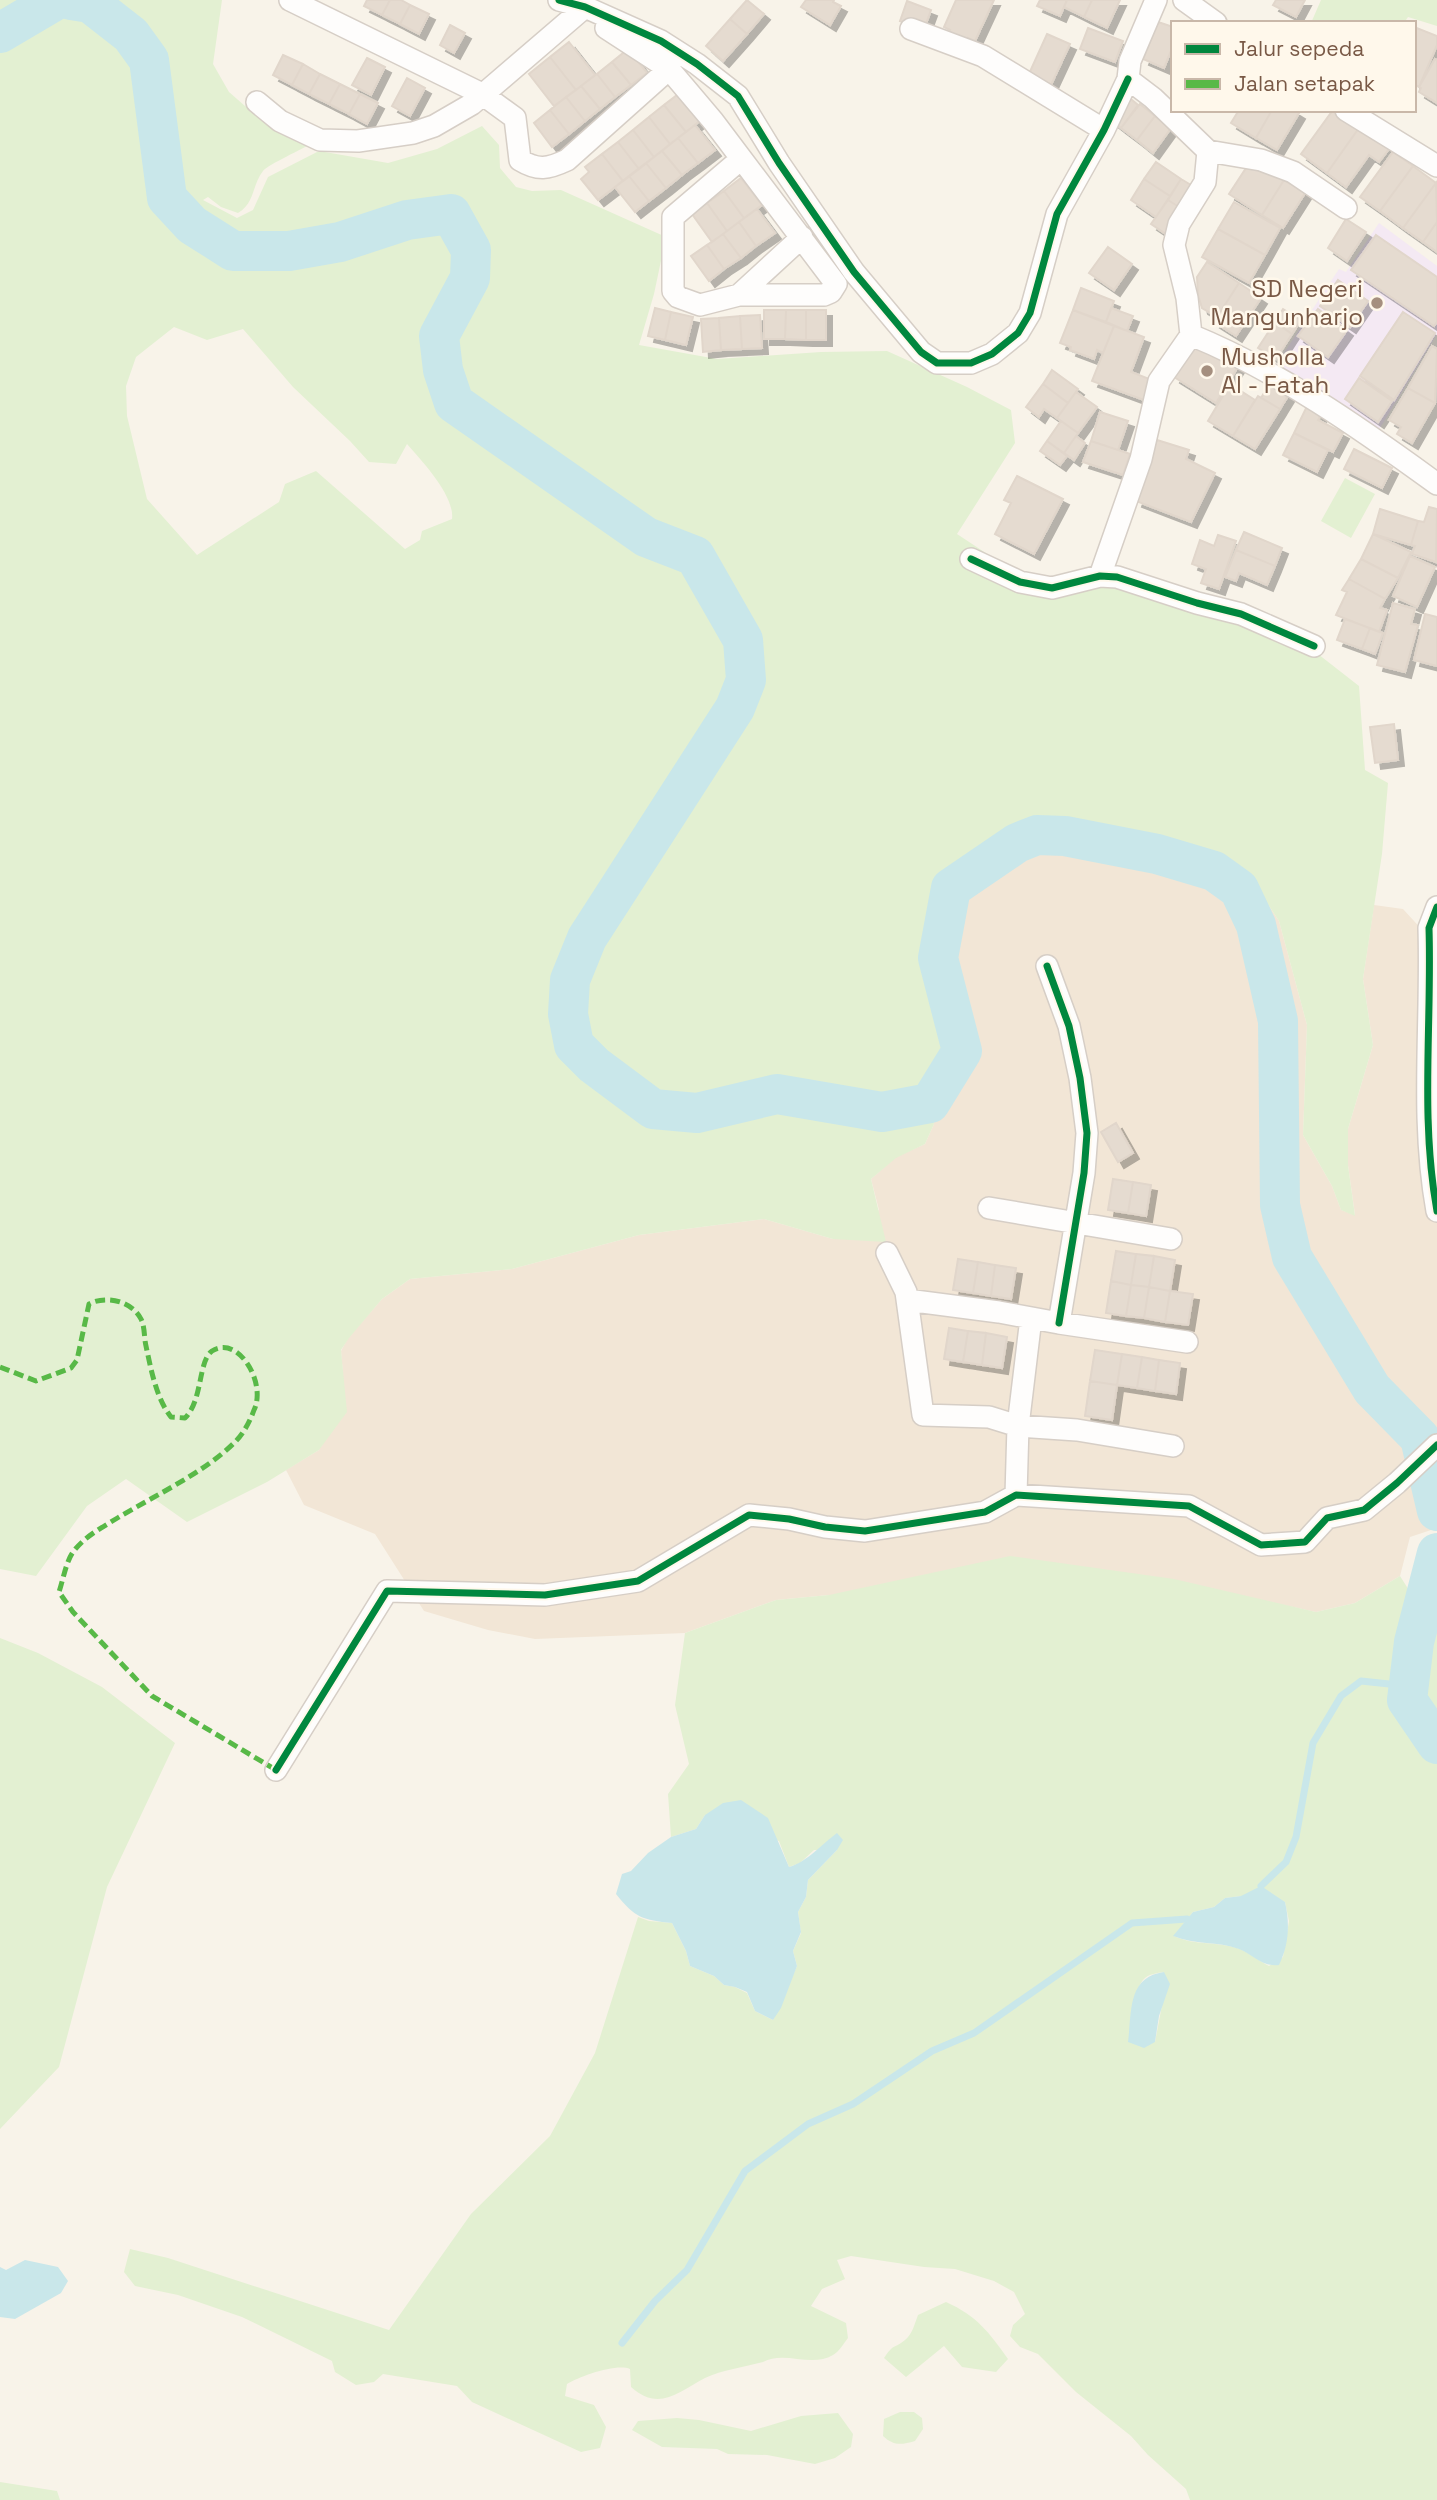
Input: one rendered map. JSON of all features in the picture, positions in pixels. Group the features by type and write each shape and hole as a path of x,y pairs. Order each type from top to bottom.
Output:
{"street":[{"path":"290,0 482,94 515,118 520,160 533,169 550,168 566,160 669,69"},
{"path":"559,0 661,41 697,64 738,96 779,163 855,272 921,352 937,363 971,363 992,354 1018,333 1030,313 1057,214 1104,130 1128,79 1130,61 1156,0"},
{"path":"1184,0 1213,21"},
{"path":"257,102 281,121 320,140 358,141 413,133 434,126 472,104 583,9"},
{"path":"583,9 669,69 741,159 802,237 836,284 835,289 824,295 739,295 700,305 678,297 673,291 673,217 741,159"},
{"path":"911,29 983,56 1104,130"},
{"path":"1128,79 1153,98 1208,151 1261,160 1293,172 1346,208"},
{"path":"1349,112 1437,166"},
{"path":"1100,576 1141,459 1160,381 1191,335 1187,298 1174,245 1179,224 1205,182 1208,151"},
{"path":"739,295 802,237"},
{"path":"1191,335 1285,383 1437,484"},
{"path":"971,559 1020,582 1052,588 1100,576 1117,577 1241,614 1314,646"},
{"path":"1437,907 1429,928 1433,983 1429,1140 1437,1211"},
{"path":"1047,966 1069,1026 1080,1078 1087,1133 1084,1173 1059,1323"},
{"path":"989,1208 1171,1239"},
{"path":"887,1253 906,1292 923,1415 989,1417 1018,1426 1077,1430 1173,1446"},
{"path":"907,1300 1187,1342"},
{"path":"1016,1495 1018,1426 1031,1318"},
{"path":"276,1770 387,1591 545,1595 638,1581 749,1515 789,1518 825,1527 865,1531 985,1512 1016,1495 1189,1506 1261,1545 1304,1542 1328,1518 1364,1510 1437,1445"}],"shaded area":[{"name":"SD Negeri Mangunharjo","path":"1379,223 1437,266 1437,334 1377,433 1274,368 1339,269 1346,272"},
{"path":"1056,822 1145,832 1245,870 1279,921 1307,1025 1303,1135 1332,1186 1341,1210 1355,1215 1348,1165 1348,1129 1373,1045 1363,979 1374,905 1403,909 1437,946 1437,1528 1410,1537 1400,1576 1355,1603 1316,1612 1270,1602 829,1595 776,1600 685,1633 535,1639 488,1630 424,1611 375,1534 304,1505 286,1470 319,1450 343,1375 341,1351 348,1338 382,1299 410,1279 512,1269 639,1235 764,1219 833,1239 879,1210 871,1179 896,1157 925,1144 934,1124 926,1088 948,1054 942,1009 928,968 929,920 947,872 1000,838"}],"green space":[{"path":"0,0 222,0 213,64 229,92 245,106 312,143 263,171 248,204 238,213 221,207 208,197 203,200 237,218 253,210 268,177 319,151 388,163 437,149 482,126 499,145 500,168 516,187 532,191 561,190 666,237 654,294 639,345 717,359 821,352 887,351 967,387 1011,410 1015,443 957,534 1048,594 1131,581 1309,647 1359,686 1365,770 1388,783 1382,854 1363,979 1373,1045 1348,1129 1348,1165 1355,1216 1341,1210 1332,1186 1303,1135 1307,1025 1279,921 1245,870 1145,832 1055,822 1000,838 947,872 929,920 928,968 942,1009 948,1054 926,1088 934,1124 925,1144 896,1158 871,1179 886,1242 833,1239 764,1219 639,1235 512,1269 410,1279 382,1299 341,1350 347,1412 319,1450 267,1482 187,1522 126,1479 87,1506 36,1576 0,1569","holes":["174,327 207,340 243,329 293,387 369,462 396,464 407,444 443,490 452,510 452,519 422,531 420,540 405,549 316,471 285,484 279,502 197,555 147,499 127,416 126,386 136,357"]},
{"path":"1321,0 1437,0 1437,26 1408,17 1405,21 1312,21"},
{"path":"1345,478 1375,494 1351,538 1321,521"},
{"path":"1010,1556 1174,1579 1316,1612 1355,1603 1400,1576 1412,1595 1403,1619 1437,1615 1437,2500 1190,2500 1186,2489 1131,2436 1076,2392 1038,2354 1020,2347 1010,2336 1013,2325 1025,2314 1014,2292 994,2281 955,2269 851,2256 837,2260 845,2279 822,2289 811,2306 846,2323 848,2338 837,2352 825,2359 771,2359 712,2375 677,2394 660,2399 641,2394 631,2387 630,2369 598,2371 573,2381 567,2384 565,2396 594,2405 606,2427 600,2448 581,2452 472,2402 457,2386 383,2374 374,2382 356,2385 335,2372 332,2361 242,2317 178,2295 135,2286 124,2272 130,2249 168,2258 389,2330 471,2214 550,2136 595,2053 638,1917 672,1923 686,1951 690,1966 714,1976 724,1985 747,1993 755,2011 773,2020 797,1966 793,1951 801,1933 798,1912 806,1897 808,1880 837,1850 814,1850 800,1863 789,1867 779,1841 705,1815 696,1829 671,1837 668,1794 689,1764 675,1705 685,1633 776,1600 829,1595","holes":["1241,1896 1285,1902 1289,1921 1283,1957 1269,1966 1240,1949 1174,1936 1193,1912 1214,1907 1225,1898","1164,1972 1163,2000 1155,2042 1129,2042 1133,2010 1140,1986 1147,1976"]},
{"path":"0,1638 38,1653 102,1687 175,1743 107,1887 59,2067 0,2129"},
{"path":"946,2302 974,2319 1001,2349 1008,2359 996,2372 962,2367 944,2346 906,2377 884,2358 892,2348 907,2338 918,2315"},
{"path":"900,2412 914,2412 922,2418 923,2429 915,2441 898,2444 883,2436 884,2419"},
{"path":"838,2413 853,2434 851,2447 835,2458 815,2464 767,2455 728,2454 717,2449 662,2447 632,2430 638,2421 677,2418 751,2431 801,2416"},
{"path":"0,2482 57,2491 60,2500 0,2500"}],"water":[{"path":"741,1800 768,1818 789,1867 808,1857 837,1833 843,1840 808,1880 806,1897 798,1912 801,1932 793,1951 797,1966 781,2008 773,2020 755,2011 747,1992 724,1985 714,1976 690,1966 686,1951 672,1923 654,1921 634,1913 616,1894 622,1874 631,1871 648,1853 671,1837 696,1829 705,1815 723,1803"},
{"path":"1261,1886 1285,1902 1288,1934 1279,1965 1263,1962 1231,1947 1173,1936 1193,1912 1214,1907 1225,1898 1241,1896"},
{"path":"1164,1972 1170,1984 1159,2016 1155,2042 1144,2048 1128,2042 1131,2008 1137,1988 1152,1975"},
{"path":"25,2260 58,2267 68,2281 61,2293 15,2319 0,2317 0,2267 6,2270"}],"building":[{"path":"367,0 390,0 382,15 364,6"},
{"path":"390,0 401,0 410,5 400,24 382,15"},
{"path":"747,0 764,14 747,34 730,19"},
{"path":"806,0 834,0 833,2 841,6 830,25 801,7"},
{"path":"956,0 994,0 975,41 968,38 966,44 947,35 950,30 944,27"},
{"path":"1040,0 1067,0 1060,16 1037,6"},
{"path":"1067,0 1092,0 1084,17 1064,7"},
{"path":"1092,0 1120,0 1107,28 1084,17"},
{"path":"1276,0 1305,0 1296,17 1273,5"},
{"path":"907,1 931,10 924,29 900,21"},
{"path":"410,5 429,14 419,34 400,24"},
{"path":"730,19 747,34 723,61 706,46"},
{"path":"1158,22 1171,26 1171,51 1164,68 1143,59"},
{"path":"450,25 465,33 454,53 440,45"},
{"path":"1088,28 1123,41 1115,62 1080,49"},
{"path":"1416,28 1437,36 1437,45 1419,87 1416,85"},
{"path":"1047,34 1070,44 1050,87 1028,76"},
{"path":"569,42 595,75 576,90 550,57"},
{"path":"628,49 647,73 631,85 612,62"},
{"path":"283,55 303,64 292,85 273,75"},
{"path":"550,57 576,90 554,106 529,74"},
{"path":"367,58 385,67 371,95 352,85"},
{"path":"1435,59 1437,103 1419,92 1419,87"},
{"path":"612,62 631,85 615,97 597,74"},
{"path":"303,64 320,74 309,94 292,85"},
{"path":"320,74 340,84 329,104 309,94"},
{"path":"597,74 615,97 600,109 581,86"},
{"path":"407,78 425,88 410,116 392,106"},
{"path":"340,84 360,94 349,114 329,104"},
{"path":"581,86 600,109 585,121 566,97"},
{"path":"681,92 702,119 686,132 664,105"},
{"path":"360,94 378,103 367,124 349,114"},
{"path":"1126,95 1138,105 1121,128 1112,121"},
{"path":"566,97 585,121 569,134 550,110"},
{"path":"1140,104 1155,116 1137,140 1121,128"},
{"path":"664,105 686,132 670,144 649,117"},
{"path":"550,110 569,134 552,147 534,123"},
{"path":"1238,112 1271,112 1256,138 1231,123"},
{"path":"1271,112 1299,113 1277,150 1256,138"},
{"path":"1332,112 1336,112 1359,128 1327,173 1301,154"},
{"path":"1155,116 1171,128 1153,153 1137,140"},
{"path":"649,117 670,144 654,157 633,130"},
{"path":"695,125 715,150 698,163 678,138"},
{"path":"1359,128 1389,149 1379,162 1369,155 1346,187 1327,173"},
{"path":"633,130 654,157 639,169 618,142"},
{"path":"678,138 698,163 682,175 662,151"},
{"path":"618,142 639,169 623,181 602,154"},
{"path":"662,151 682,175 666,188 646,163"},
{"path":"1393,152 1413,166 1380,211 1360,197"},
{"path":"602,154 623,181 598,200 581,179 589,172 585,167"},
{"path":"1252,159 1284,180 1262,215 1229,194"},
{"path":"1156,162 1181,179 1170,196 1144,179"},
{"path":"646,163 666,188 649,201 629,176"},
{"path":"1413,166 1436,183 1403,228 1380,211"},
{"path":"629,176 649,201 635,212 615,187"},
{"path":"741,178 762,205 744,218 724,191"},
{"path":"1144,179 1170,196 1156,217 1131,200"},
{"path":"1181,179 1196,188 1182,209 1168,200"},
{"path":"1284,180 1305,193 1283,228 1262,215"},
{"path":"1436,183 1437,222 1423,242 1403,228"},
{"path":"724,191 744,218 727,231 707,203"},
{"path":"1168,200 1182,209 1166,234 1151,224"},
{"path":"1234,202 1280,228 1265,255 1218,229"},
{"path":"707,203 727,231 712,242 692,214"},
{"path":"757,209 775,233 756,246 739,222"},
{"path":"1346,219 1366,232 1347,261 1328,248"},
{"path":"739,222 756,246 741,258 723,234"},
{"path":"1437,222 1437,252 1423,242"},
{"path":"1218,229 1265,255 1249,283 1202,257"},
{"path":"723,234 741,258 724,269 707,245"},
{"path":"1376,235 1437,277 1437,322 1434,326 1351,270"},
{"path":"707,245 724,269 709,281 691,256"},
{"path":"1108,247 1132,264 1114,290 1089,273"},
{"path":"1207,262 1239,283 1217,317 1202,308 1198,295 1197,277"},
{"path":"1338,280 1368,301 1350,327 1320,306"},
{"path":"1239,283 1261,298 1236,336 1214,322"},
{"path":"1081,288 1114,301 1106,322 1073,310"},
{"path":"655,308 671,312 665,340 648,336"},
{"path":"1111,308 1133,316 1127,331 1106,322"},
{"path":"1283,309 1301,320 1292,334 1275,322"},
{"path":"1318,309 1347,330 1328,357 1298,336"},
{"path":"764,310 786,310 785,339 764,339"},
{"path":"786,310 806,310 806,340 785,339"},
{"path":"806,310 826,310 826,340 806,340"},
{"path":"1073,310 1114,326 1103,353 1097,350 1094,359 1060,343"},
{"path":"671,312 693,317 686,345 665,340"},
{"path":"1403,312 1435,333 1394,400 1360,376"},
{"path":"760,315 762,348 742,349 740,316"},
{"path":"740,316 742,349 721,350 719,318"},
{"path":"719,318 721,350 703,352 701,319"},
{"path":"1275,322 1292,334 1276,359 1258,348"},
{"path":"1114,326 1144,337 1131,372 1152,380 1144,400 1092,381"},
{"name":"Musholla Al - Fatah","path":"1198,340 1239,365 1216,403 1174,377"},
{"path":"1432,346 1437,349 1435,403 1408,388"},
{"path":"1052,370 1078,389 1068,403 1043,384"},
{"path":"1359,378 1392,401 1378,422 1345,399"},
{"path":"1272,380 1291,391 1280,409 1261,398"},
{"path":"1043,384 1068,403 1057,418 1044,409 1039,417 1026,407"},
{"path":"1230,384 1255,400 1233,436 1208,421"},
{"path":"1408,388 1435,403 1412,443 1397,434 1401,427 1389,420"},
{"path":"1076,392 1097,407 1078,433 1057,418"},
{"path":"1258,396 1280,409 1255,449 1233,436"},
{"path":"1308,404 1323,411 1318,420 1343,433 1333,452 1294,433"},
{"path":"1100,412 1128,421 1118,450 1091,441"},
{"path":"1061,421 1078,433 1064,453 1047,441"},
{"path":"1294,433 1328,450 1317,472 1283,455"},
{"path":"1076,436 1085,443 1074,460 1064,453"},
{"path":"1157,440 1189,450 1186,459 1215,473 1191,522 1136,501"},
{"path":"1047,441 1067,456 1060,465 1040,451"},
{"path":"1091,441 1130,454 1123,475 1083,462"},
{"path":"1354,449 1392,468 1382,488 1344,469"},
{"path":"1017,476 1063,499 1034,554 995,534 1011,503 1004,500"},
{"path":"1429,507 1437,509 1436,562 1412,554 1415,546 1411,545 1418,521 1424,522"},
{"path":"1380,509 1418,521 1411,545 1373,534"},
{"path":"1244,532 1282,548 1275,566 1236,550"},
{"path":"1373,534 1411,552 1398,578 1361,559"},
{"path":"1218,535 1236,541 1219,589 1201,583 1206,569 1192,564 1200,540 1214,546"},
{"path":"1236,550 1275,566 1267,585 1239,573 1236,581 1225,577"},
{"path":"1410,556 1435,567 1417,607 1393,596"},
{"path":"1361,559 1398,578 1385,599 1349,579"},
{"path":"1349,579 1385,599 1380,608 1387,610 1379,632 1336,615 1347,592 1342,590"},
{"path":"1393,603 1415,609 1411,624 1418,625 1405,672 1377,665"},
{"path":"1425,614 1437,617 1437,666 1414,660"},
{"path":"1345,619 1370,628 1362,649 1337,640"},
{"path":"1370,628 1383,633 1375,654 1362,649"},
{"path":"1394,724 1398,760 1375,763 1370,727"},
{"path":"1116,1123 1133,1153 1118,1162 1101,1132"},
{"path":"1113,1179 1133,1182 1128,1213 1108,1210"},
{"path":"1133,1182 1151,1185 1146,1216 1128,1213"},
{"path":"1116,1251 1136,1254 1131,1285 1111,1281"},
{"path":"1136,1254 1154,1256 1149,1287 1131,1285"},
{"path":"1154,1256 1175,1260 1170,1291 1149,1287"},
{"path":"958,1259 978,1262 973,1293 953,1290"},
{"path":"978,1262 995,1265 991,1296 973,1293"},
{"path":"995,1265 1016,1268 1011,1299 991,1296"},
{"path":"1111,1281 1131,1285 1126,1316 1106,1313"},
{"path":"1131,1285 1149,1287 1144,1318 1126,1316"},
{"path":"1149,1287 1170,1291 1165,1322 1144,1318"},
{"path":"1170,1291 1193,1294 1188,1325 1165,1322"},
{"path":"949,1328 968,1331 963,1362 944,1359"},
{"path":"968,1331 986,1333 982,1365 963,1362"},
{"path":"986,1333 1007,1337 1002,1368 982,1365"},
{"path":"1095,1350 1122,1354 1117,1385 1090,1381"},
{"path":"1122,1354 1142,1357 1137,1388 1117,1385"},
{"path":"1142,1357 1159,1360 1155,1391 1137,1388"},
{"path":"1159,1360 1180,1363 1176,1394 1155,1391"},
{"path":"1090,1381 1117,1385 1112,1420 1085,1416"}],"waterway":[{"path":"0,33 56,0"},
{"path":"71,0 90,3 131,35 149,60 167,198 192,225 233,251 289,251 340,242 407,220 451,214 471,250 470,278 439,336 443,370 454,403 646,537 695,556 743,640 746,680 735,708 587,938 570,980 568,1014 574,1045 594,1065 653,1109 697,1113 777,1094 882,1112 930,1103 962,1051 938,958 951,888 1017,843 1037,835 1065,836 1157,854 1214,871 1239,889 1256,925 1278,1021 1280,1205 1292,1257 1372,1389 1420,1438 1437,1511"},
{"path":"1437,1553 1414,1642 1407,1700 1437,1744"},
{"path":"1261,1886 1286,1862 1296,1837 1313,1743 1341,1696 1361,1681 1408,1686"},
{"path":"622,2343 655,2301 687,2270 745,2171 808,2124 853,2104 932,2051 974,2033 1132,1923 1187,1919"}],"marked path":[{"path":"0,1367 36,1381 71,1368 77,1360 89,1304 103,1300 125,1304 141,1319 155,1383 161,1401 171,1417 185,1418 191,1410 204,1363 212,1351 231,1349 248,1364 257,1387 257,1399 244,1431 223,1453 195,1473 83,1541 71,1556 59,1592 73,1612 152,1696 276,1770"}],"cycle path":[{"path":"559,0 585,7 661,41 697,64 738,96 779,163 854,272 921,352 937,363 971,363 992,354 1018,333 1030,313 1057,214 1104,130 1128,79"},
{"path":"971,559 1020,582 1052,588 1100,576 1117,577 1241,614 1314,646"},
{"path":"1437,907 1429,928 1428,1070 1429,1141 1437,1211"},
{"path":"1047,966 1069,1026 1080,1078 1087,1133 1084,1173 1059,1323"},
{"path":"276,1770 387,1591 545,1595 638,1581 749,1515 865,1531 985,1512 1016,1495 1189,1506 1261,1545 1305,1542 1327,1518 1364,1510 1437,1445"}],"place":[{"name":"SD Negeri Mangunharjo","path":"1377,303"},
{"name":"Musholla Al - Fatah","path":"1207,371"}]}
